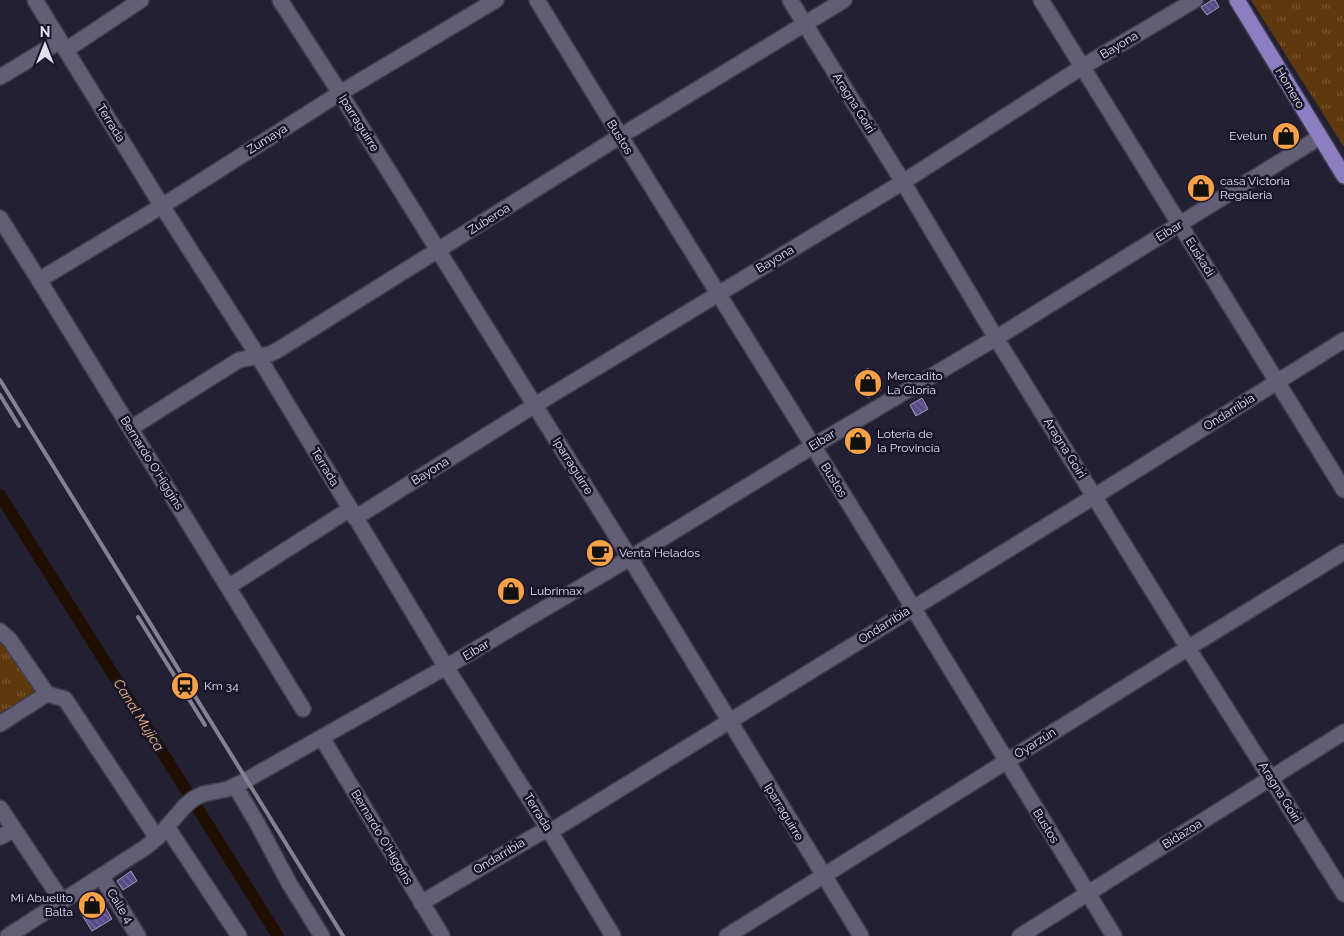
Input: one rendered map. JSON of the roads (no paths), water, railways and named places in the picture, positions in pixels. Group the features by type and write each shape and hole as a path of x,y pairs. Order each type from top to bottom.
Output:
{"main road":[{"name":"Homero","path":"1237,0 1344,176"}],"street":[{"name":"Terrada","path":"35,0 162,206 258,356 446,667 549,830 613,936"},
{"path":"0,77 63,45 141,0"},
{"name":"Iparraguirre","path":"280,0 630,558 861,936"},
{"name":"Zumaya","path":"39,280 162,206 340,93 496,0"},
{"name":"Bustos","path":"537,0 619,137 719,294 913,607 1114,936"},
{"name":"Aragna Goiri","path":"790,0 1188,648 1344,894"},
{"name":"Zuberoa","path":"131,428 239,360 270,354 278,350 619,137 844,0"},
{"name":"Euskadi","path":"1041,0 1278,380 1344,490"},
{"name":"Bayona","path":"228,587 719,294 903,182 1082,66 1195,0"},
{"name":"Eibar","path":"167,827 192,799 203,794 228,790 446,667 996,338 1320,137"},
{"name":"Bernardo O'Higgins","path":"0,218 303,709"},
{"name":"Ondarribia","path":"421,903 538,834 558,827 1344,340"},
{"name":"Oyarzún","path":"727,936 1344,552"},
{"path":"0,631 10,640 47,694 65,699 156,838"},
{"path":"0,724 47,694"},
{"name":"Bidazoa","path":"1020,936 1344,732"},
{"name":"Bernardo O'Higgins","path":"322,738 442,936"},
{"path":"235,786 289,883 322,936"},
{"path":"0,808 62,901"},
{"path":"8,936 101,876 156,838 167,827 239,936"},
{"path":"0,837 14,830"},
{"name":"Calle 4","path":"101,876 138,936"}],"waterway":[{"name":"Canal Mujica","path":"0,495 278,936"}],"railway":[{"path":"0,380 343,936"},
{"path":"0,395 19,426"},
{"path":"138,617 205,725"}],"place":[{"name":"Evelun","path":"1286,136"},
{"name":"casa Victoria Regaleria","path":"1201,188"},
{"name":"Mercadito La Gloria","path":"868,383"},
{"name":"Lotería de la Provincía","path":"858,441"},
{"name":"Venta Helados","path":"600,553"},
{"name":"Lubrimax","path":"511,591"},
{"name":"Km 34","path":"185,686"},
{"name":"Mi Abuelito Balta","path":"92,905"}]}
